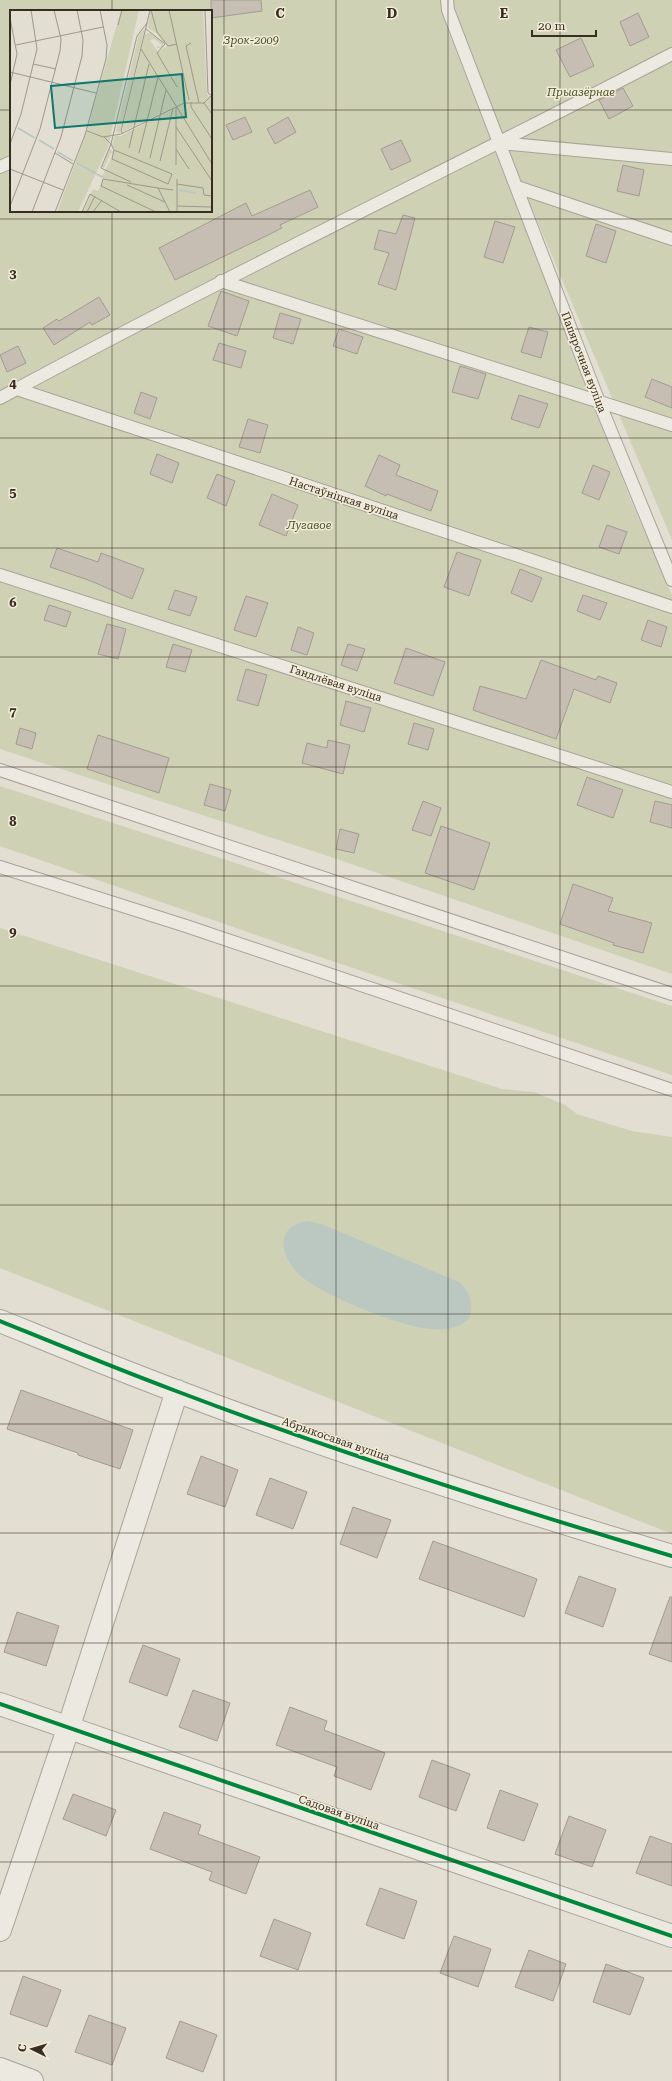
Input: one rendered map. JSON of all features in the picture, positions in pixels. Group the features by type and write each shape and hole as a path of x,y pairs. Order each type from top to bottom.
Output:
{"street":[{"name":"Абрыкосавая вуліца","path":"0,1321 177,1391 440,1484 672,1556"},
{"path":"0,1930 68,1729 177,1391"},
{"name":"Садовая вуліца","path":"0,1704 68,1729 672,1936"},
{"path":"0,2069 32,2081"}],"lane":[{"name":"Папярочная вуліца","path":"447,0 448,10 501,143 599,402 672,580"},
{"path":"0,398 221,281 501,143 672,54"},
{"path":"501,143 672,159"},
{"path":"0,167 10,162"},
{"path":"517,188 672,239"},
{"path":"221,281 672,425"},
{"name":"Настаўніцкая вуліца","path":"17,389 672,607"},
{"name":"Гандлёвая вуліца","path":"0,575 672,792"},
{"path":"0,770 672,994"},
{"path":"0,867 186,926 672,1090"}],"green space":[{"name":"Лугавое","path":"0,0 672,0 672,540 506,147 455,14 446,25 630,498 672,595 672,974 331,857 0,749"},
{"path":"0,786 672,1006 672,1075 299,950 0,846"},
{"path":"0,928 502,1089 534,1092 565,1105 577,1114 632,1131 672,1137 672,1534 0,1268"}],"shaded area":[{"path":"308,1221 324,1225 459,1282 469,1294 471,1302 470,1318 457,1326 447,1329 437,1330 418,1327 383,1317 345,1301 313,1285 302,1277 289,1262 285,1253 284,1244 285,1236 289,1229 297,1224"}],"building":[{"path":"211,0 261,0 262,11 212,18"},
{"path":"638,13 649,37 630,46 620,22"},
{"path":"581,38 594,66 570,77 556,50"},
{"path":"623,88 633,106 609,119 599,100"},
{"path":"245,117 252,132 233,140 226,125"},
{"path":"288,117 296,132 275,144 267,129"},
{"path":"401,140 411,161 391,170 381,149"},
{"path":"623,165 644,170 639,196 617,191"},
{"path":"310,190 318,207 280,225 282,228 175,280 159,248 246,203 252,216"},
{"path":"403,215 415,218 396,290 378,284 389,253 374,249 379,230 396,234"},
{"path":"495,221 515,227 503,263 484,257"},
{"path":"596,224 616,231 606,263 586,256"},
{"path":"221,291 249,301 237,336 208,326"},
{"path":"99,297 110,315 92,325 90,322 54,345 43,328 57,319 59,321"},
{"path":"280,313 301,319 293,344 273,338"},
{"path":"529,327 548,332 541,358 521,352"},
{"path":"339,329 363,337 357,354 333,346"},
{"path":"219,343 246,351 241,368 213,360"},
{"path":"18,346 26,363 7,372 0,355"},
{"path":"460,366 486,374 478,399 452,392"},
{"path":"652,379 672,387 672,408 645,397"},
{"path":"141,392 157,398 150,419 134,413"},
{"path":"519,395 548,404 539,428 511,419"},
{"path":"248,419 268,425 260,453 239,447"},
{"path":"157,454 179,463 172,483 150,474"},
{"path":"379,455 400,465 396,475 438,491 431,511 387,494 386,496 365,486"},
{"path":"593,465 610,472 599,500 582,493"},
{"path":"217,474 235,481 226,506 207,498"},
{"path":"272,494 298,505 286,536 259,525"},
{"path":"607,525 627,532 619,554 599,547"},
{"path":"57,548 98,562 101,553 144,569 132,599 91,581 50,567"},
{"path":"457,552 481,560 469,596 444,587"},
{"path":"520,569 542,578 532,602 511,593"},
{"path":"175,590 197,597 190,616 168,609"},
{"path":"583,595 607,603 600,620 577,611"},
{"path":"246,596 268,603 256,637 234,630"},
{"path":"49,605 71,612 66,627 44,620"},
{"path":"648,620 667,627 661,647 641,640"},
{"path":"107,624 126,629 118,659 98,654"},
{"path":"298,627 314,633 307,655 291,650"},
{"path":"173,644 192,650 185,672 166,667"},
{"path":"348,644 365,649 357,671 341,665"},
{"path":"406,648 445,662 433,696 394,683"},
{"path":"541,660 596,680 598,676 617,683 610,703 574,689 556,739 473,710 480,686 526,699"},
{"path":"246,669 267,675 258,706 237,700"},
{"path":"346,701 371,708 364,732 340,725"},
{"path":"414,723 434,729 428,750 408,744"},
{"path":"20,728 36,733 32,749 16,744"},
{"path":"98,735 169,758 159,793 87,769"},
{"path":"328,740 350,745 343,774 302,763 307,743 327,748"},
{"path":"587,777 623,790 613,818 577,805"},
{"path":"210,784 231,790 225,811 204,805"},
{"path":"423,801 441,808 431,836 412,830"},
{"path":"655,801 672,805 672,828 650,822"},
{"path":"441,826 490,843 474,890 425,873"},
{"path":"340,829 359,834 354,853 336,849"},
{"path":"573,884 613,898 608,911 652,923 643,953 613,945 614,943 560,924"},
{"path":"21,1390 133,1430 120,1469 7,1429"},
{"path":"201,1456 238,1470 225,1507 187,1494"},
{"path":"270,1478 307,1492 293,1529 256,1515"},
{"path":"353,1507 391,1520 377,1558 340,1544"},
{"path":"433,1541 537,1579 524,1617 419,1579"},
{"path":"579,1576 616,1589 603,1627 565,1613"},
{"path":"670,1597 672,1597 672,1662 649,1654"},
{"path":"17,1612 59,1626 46,1666 4,1652"},
{"path":"143,1645 180,1659 167,1696 129,1682"},
{"path":"193,1690 230,1703 217,1741 179,1727"},
{"path":"290,1707 327,1721 324,1730 385,1753 371,1790 334,1776 337,1767 276,1745"},
{"path":"432,1760 470,1774 456,1811 419,1797"},
{"path":"500,1790 538,1804 524,1841 487,1828"},
{"path":"73,1794 116,1810 106,1836 63,1819"},
{"path":"164,1812 201,1825 198,1834 260,1857 246,1894 209,1880 212,1872 150,1849"},
{"path":"569,1816 606,1830 592,1867 555,1854"},
{"path":"650,1836 672,1844 672,1886 636,1873"},
{"path":"380,1888 417,1901 404,1939 366,1925"},
{"path":"274,1919 311,1933 298,1970 260,1956"},
{"path":"454,1936 491,1949 478,1987 440,1973"},
{"path":"529,1950 566,1964 553,2001 515,1987"},
{"path":"606,1964 644,1978 630,2015 593,2002"},
{"path":"23,1976 61,1990 47,2027 10,2014"},
{"path":"89,2015 126,2028 112,2065 75,2052"},
{"path":"180,2021 217,2035 203,2072 166,2058"}],"cycle path":[{"path":"0,1321 154,1383 299,1436 547,1518 672,1556"},
{"path":"0,1704 672,1936"}],"park label":[{"name":"Зрок-2009","path":"251,40"},
{"name":"Прыазёрнае","path":"581,92"}]}
